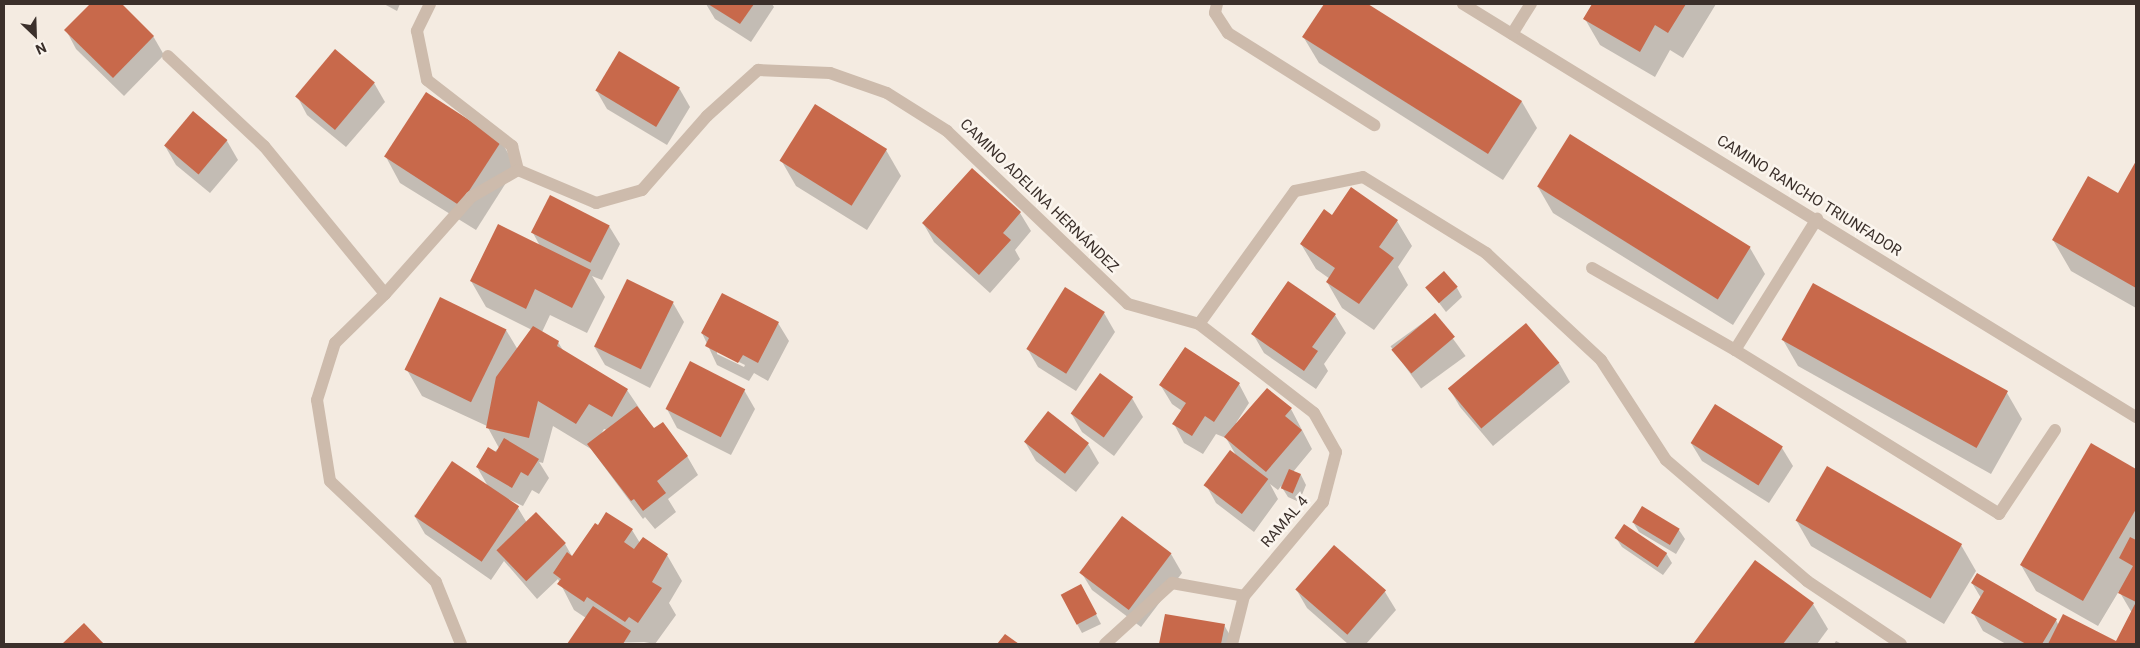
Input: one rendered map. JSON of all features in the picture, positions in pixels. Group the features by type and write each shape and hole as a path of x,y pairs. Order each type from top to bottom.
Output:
{"street":[{"path":"430,4 417,31 428,80 512,146 518,170 470,197 385,294 335,343 317,400 330,481 436,582 458,632 461,644"},
{"path":"1217,4 1215,13 1228,33 1374,125"},
{"name":"CAMINO RANCHO TRIUNFADOR","path":"1463,4 1817,219 2136,417"},
{"path":"1512,34 1531,4"},
{"path":"168,56 264,146 385,294"},
{"name":"CAMINO ADELINA HERNÁNDEZ","path":"518,170 596,203 642,190 707,116 758,70 830,73 887,93 947,131 1128,304 1198,324"},
{"path":"1198,324 1295,191 1363,177 1486,253 1601,360 1666,460 1807,581 1901,644"},
{"path":"1735,350 1817,219"},
{"path":"1592,268 1735,350 1999,514 2055,430"},
{"name":"RAMAL 4","path":"1198,324 1314,413 1336,452 1323,502 1244,596 1232,644"},
{"path":"1105,644 1172,583 1244,596"}],"building":[{"path":"90,4 122,4 154,36 113,78 64,30"},
{"path":"708,4 754,4 740,24"},
{"path":"1324,4 1368,4 1522,101 1488,154 1302,37"},
{"path":"1592,4 1686,4 1668,33 1655,25 1640,52 1583,19"},
{"path":"335,49 375,82 335,130 295,96"},
{"path":"619,51 680,88 656,127 595,90"},
{"path":"426,92 501,141 460,206 384,157"},
{"path":"815,104 887,149 852,206 779,161"},
{"path":"193,111 227,140 199,174 164,145"},
{"path":"1570,134 1751,247 1718,299 1537,187"},
{"path":"2136,161 2136,288 2052,240 2088,176 2118,193"},
{"path":"972,168 1021,212 1003,233 1011,240 979,275 922,223"},
{"path":"1351,187 1398,220 1379,247 1394,258 1359,304 1326,282 1335,268 1300,244 1324,209 1332,215"},
{"path":"550,195 610,225 591,263 531,232"},
{"path":"498,224 591,270 572,308 535,289 526,309 470,281"},
{"path":"1444,271 1458,287 1439,303 1425,287"},
{"path":"627,279 674,302 641,369 594,346"},
{"path":"1288,281 1336,314 1312,347 1318,351 1304,371 1251,334"},
{"path":"1813,283 2008,391 1977,448 1781,340"},
{"path":"1065,287 1105,312 1066,374 1026,349"},
{"path":"722,293 779,322 758,363 743,355 738,363 705,346 709,338 701,333"},
{"path":"440,297 507,329 471,402 404,370"},
{"path":"1435,313 1455,337 1411,373 1391,350"},
{"path":"1526,323 1559,363 1481,428 1448,389"},
{"path":"533,326 559,341 557,346 628,389 612,417 589,404 576,424 538,401 529,438 486,428 496,377"},
{"path":"1185,347 1240,383 1214,422 1205,416 1192,436 1172,424 1186,403 1159,385"},
{"path":"690,361 745,389 721,437 665,409"},
{"path":"1100,373 1133,397 1104,438 1071,413"},
{"path":"1267,388 1292,408 1285,416 1302,430 1266,472 1224,437"},
{"path":"1715,404 1783,446 1758,485 1691,443"},
{"path":"637,406 654,428 663,422 688,456 657,481 666,493 643,511 634,499 631,501 587,444"},
{"path":"1048,411 1089,443 1065,474 1024,442"},
{"path":"504,438 539,459 528,476 521,472 512,488 476,467 488,447 496,452"},
{"path":"2091,443 2136,469 2136,509 2083,601 2020,565"},
{"path":"1230,450 1268,479 1242,514 1204,485"},
{"path":"452,461 519,506 482,562 415,517"},
{"path":"1827,466 1962,544 1931,599 1796,521"},
{"path":"1289,469 1301,474 1293,493 1281,488"},
{"path":"1642,506 1680,529 1670,545 1632,522"},
{"path":"536,512 566,543 526,581 496,550"},
{"path":"606,512 633,529 624,542 634,549 643,537 668,554 652,582 662,588 638,623 629,617 625,622 587,597 584,602 557,584 561,579 553,573 567,552 572,556 595,523 598,525"},
{"path":"1122,516 1172,553 1129,610 1079,573"},
{"path":"1624,524 1667,553 1658,567 1614,538"},
{"path":"2130,537 2136,540 2136,602 2118,593 2133,566 2119,558"},
{"path":"1334,545 1386,590 1347,635 1295,590"},
{"path":"1755,560 1814,603 1783,644 1693,644"},
{"path":"1977,573 2057,619 2042,644 2026,644 1971,613 1984,591 1971,583"},
{"path":"1081,584 1097,614 1077,625 1061,595"},
{"path":"2136,602 2136,644 2048,644 2063,614 2116,641"},
{"path":"593,606 631,631 623,644 567,644"},
{"path":"1165,614 1225,624 1221,644 1159,644"},
{"path":"84,623 104,644 62,644"},
{"path":"1005,634 1019,644 997,644"}]}
